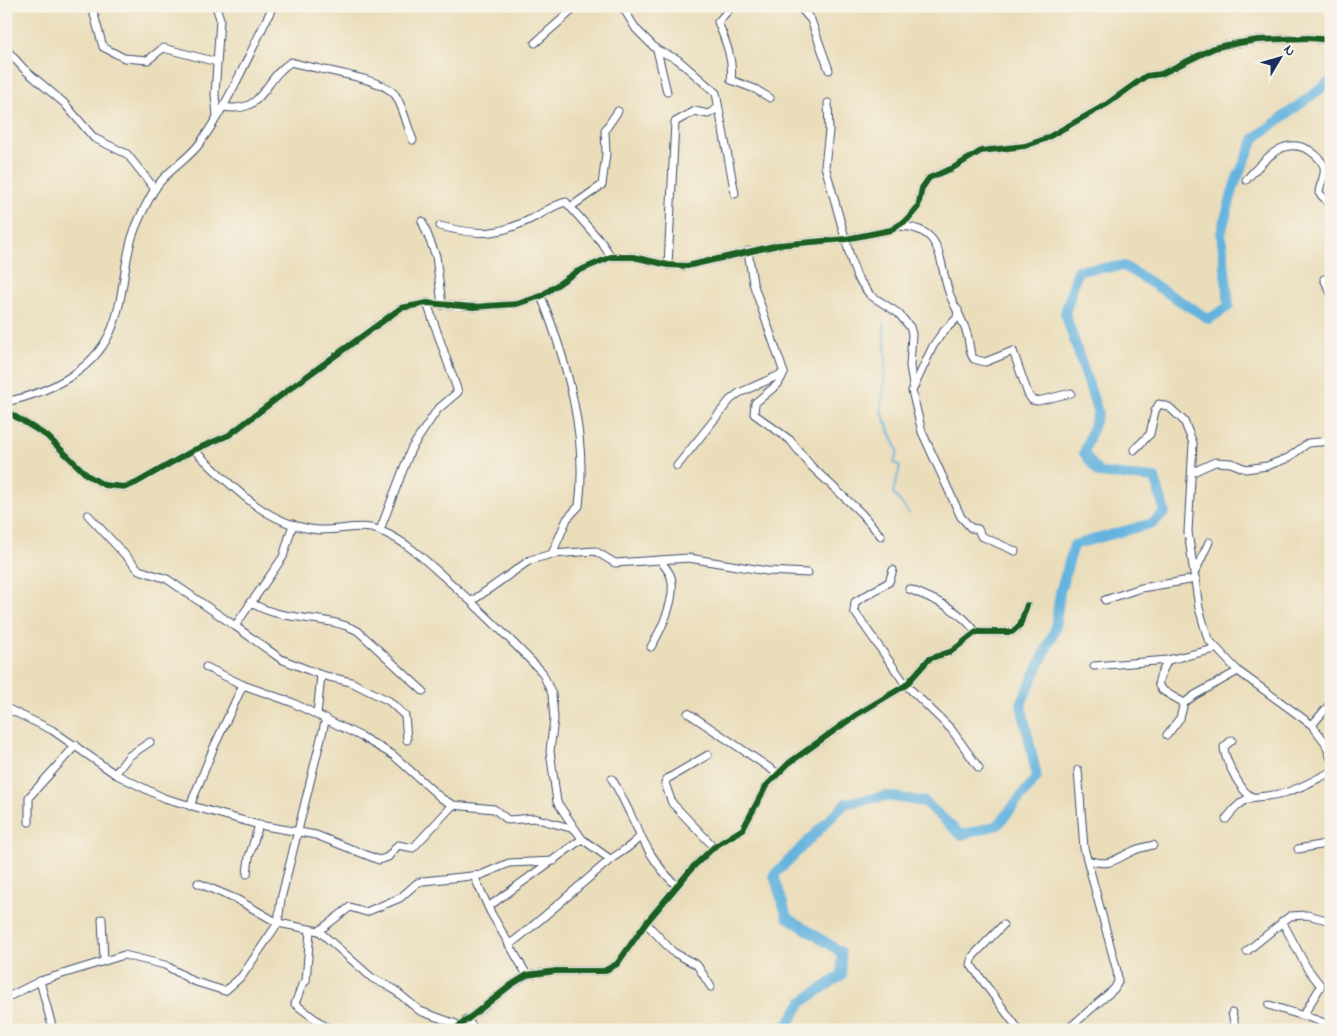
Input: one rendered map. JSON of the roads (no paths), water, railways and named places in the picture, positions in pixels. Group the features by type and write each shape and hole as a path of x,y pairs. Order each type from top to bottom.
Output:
{"street":[{"path":"216,6 220,19 217,62 217,117"},
{"path":"6,402 43,392 57,385 80,369 103,343 114,322 131,241 139,218 155,189 199,145 224,107 273,6"},
{"path":"535,43 577,6"},
{"path":"622,6 636,29 656,50 677,59 713,88 735,194"},
{"path":"732,6 718,22 728,46 732,72 731,80 755,89 770,98"},
{"path":"799,6 812,20 829,70"},
{"path":"93,11 103,47 124,58 148,60 163,48 217,62"},
{"path":"6,410 48,436 87,475 104,485 115,487 136,483 194,450 229,436 292,387 342,352 392,312 414,304 427,303 473,307 517,304 541,296 576,272 611,257 633,257 668,265 687,266 748,250 778,245 846,239 891,230 899,226 918,207 922,188 929,178 953,168 981,151 1025,146 1045,140 1107,104 1146,76 1161,74 1214,48 1226,45 1258,40 1309,38 1331,40"},
{"path":"6,49 24,70 64,103 94,138 127,154 155,189"},
{"path":"656,50 667,92"},
{"path":"224,107 240,109 257,102 270,80 291,62 313,69 370,80 390,89 399,102 413,140"},
{"path":"828,103 829,131 825,166 857,277 862,286 881,303 898,313 910,327 912,334 910,366 916,415 961,517 971,528 978,530 981,536 1015,551"},
{"path":"668,265 675,122 695,111 708,114 718,108"},
{"path":"572,206 602,185 606,154 605,130 618,111"},
{"path":"1246,180 1275,151 1290,144 1298,145 1321,161 1324,168 1320,194 1331,205"},
{"path":"440,226 469,233 494,233 520,224 566,202 572,206 611,257"},
{"path":"422,221 436,256 442,305"},
{"path":"899,226 918,228 933,240 941,257 950,295 958,309 974,359 984,362 1013,351 1028,394 1032,400 1038,401 1070,393"},
{"path":"748,250 753,283 784,373 778,384 756,404 754,414 790,440 811,466 861,513 881,536"},
{"path":"1324,279 1331,293"},
{"path":"541,296 570,389 580,441 579,506 567,520 552,554"},
{"path":"380,530 412,449 437,410 458,392 427,303"},
{"path":"913,386 938,337 957,318 958,309"},
{"path":"677,466 730,400 738,393 784,373"},
{"path":"1134,450 1150,434 1157,406 1165,404 1179,416 1189,430 1193,443 1193,472 1187,522 1203,624 1208,639 1215,649 1238,672 1312,725 1329,745 1331,760"},
{"path":"1193,472 1215,462 1231,463 1246,469 1267,466 1288,458 1308,443 1331,441"},
{"path":"194,450 266,513 293,524 320,530 364,527 380,530 414,550 472,601 542,672 549,684 554,719 550,751 554,793 562,813 582,839 610,860"},
{"path":"88,515 139,570 167,578 281,659 321,675 351,682 389,701 405,716 407,740"},
{"path":"235,626 283,557 293,524"},
{"path":"1196,575 1209,542"},
{"path":"472,601 530,560 552,554 596,551 615,562 690,558 767,571 808,573"},
{"path":"651,647 666,618 671,591 672,580 661,561"},
{"path":"893,570 888,582 879,589 860,597 853,606 880,650 906,686 951,729 979,768"},
{"path":"1105,600 1141,588 1196,575"},
{"path":"909,589 941,602 960,613 976,632"},
{"path":"250,602 261,609 283,616 348,625 358,631 423,691"},
{"path":"319,931 372,978 392,988 420,1011 457,1027 526,975 541,972 604,971 610,969 617,964 646,923 677,886 714,848 743,829 766,786 777,773 856,714 906,686 924,662 952,652 976,632 1012,632 1020,624 1027,605"},
{"path":"1094,666 1168,660 1215,649"},
{"path":"1168,660 1158,677 1158,684 1161,689 1184,703"},
{"path":"206,667 243,685 326,718 393,755 453,805 494,810 508,820 534,818 574,829"},
{"path":"1166,734 1180,718 1184,703 1194,695 1238,672"},
{"path":"317,715 321,675"},
{"path":"190,806 213,749 243,685"},
{"path":"1312,725 1331,703"},
{"path":"6,708 45,726 76,745 115,774 140,788 190,806 259,825 316,835 383,860 398,845 413,848 453,805"},
{"path":"688,713 777,773"},
{"path":"6,998 40,981 124,955 151,960 176,970 193,981 224,991 242,976 278,923 281,899 326,718"},
{"path":"1232,740 1224,747 1226,758 1244,791 1251,796"},
{"path":"115,774 129,756 150,742"},
{"path":"29,822 29,797 76,745"},
{"path":"708,756 667,779 665,783 672,803 714,848"},
{"path":"1068,1030 1114,989 1118,982 1117,971 1082,834 1078,770"},
{"path":"1226,819 1236,805 1251,796 1286,792 1331,772"},
{"path":"612,779 655,862 677,886"},
{"path":"247,874 249,857 259,825"},
{"path":"509,945 548,915 610,860 634,844 640,836"},
{"path":"488,907 582,839"},
{"path":"1298,849 1331,843"},
{"path":"1088,860 1099,864 1112,863 1134,850 1153,845"},
{"path":"198,883 238,900 278,923 310,931 319,931 350,907 366,912 400,898 417,883 474,876 509,863 554,861"},
{"path":"474,876 488,907 526,975"},
{"path":"1247,951 1282,921 1298,914 1331,921"},
{"path":"102,919 104,961"},
{"path":"1282,921 1307,968 1321,986 1304,1014"},
{"path":"646,923 673,952 697,965 711,986"},
{"path":"1003,925 971,961 976,972 1019,1030"},
{"path":"310,931 306,981 302,985 295,1004 330,1030"},
{"path":"40,981 53,1030"},
{"path":"1269,1005 1288,1012 1304,1014 1331,1026"},
{"path":"1232,1013 1236,1030"},
{"path":"466,1019 476,1030"},
{"path":"1322,1022 1326,1030"}],"waterway":[{"path":"784,1030 802,1002 842,975 841,952 787,917 774,875 846,803 887,796 925,802 961,835 998,825 1037,777 1021,704 1055,630 1060,592 1074,545 1153,523 1165,512 1155,478 1099,473 1084,453 1098,412 1065,313 1078,270 1124,266 1209,319 1229,306 1221,233 1235,183 1255,138 1331,81"},
{"path":"884,323 886,362 881,410 898,451 894,462 900,467 893,493 909,513"}]}
